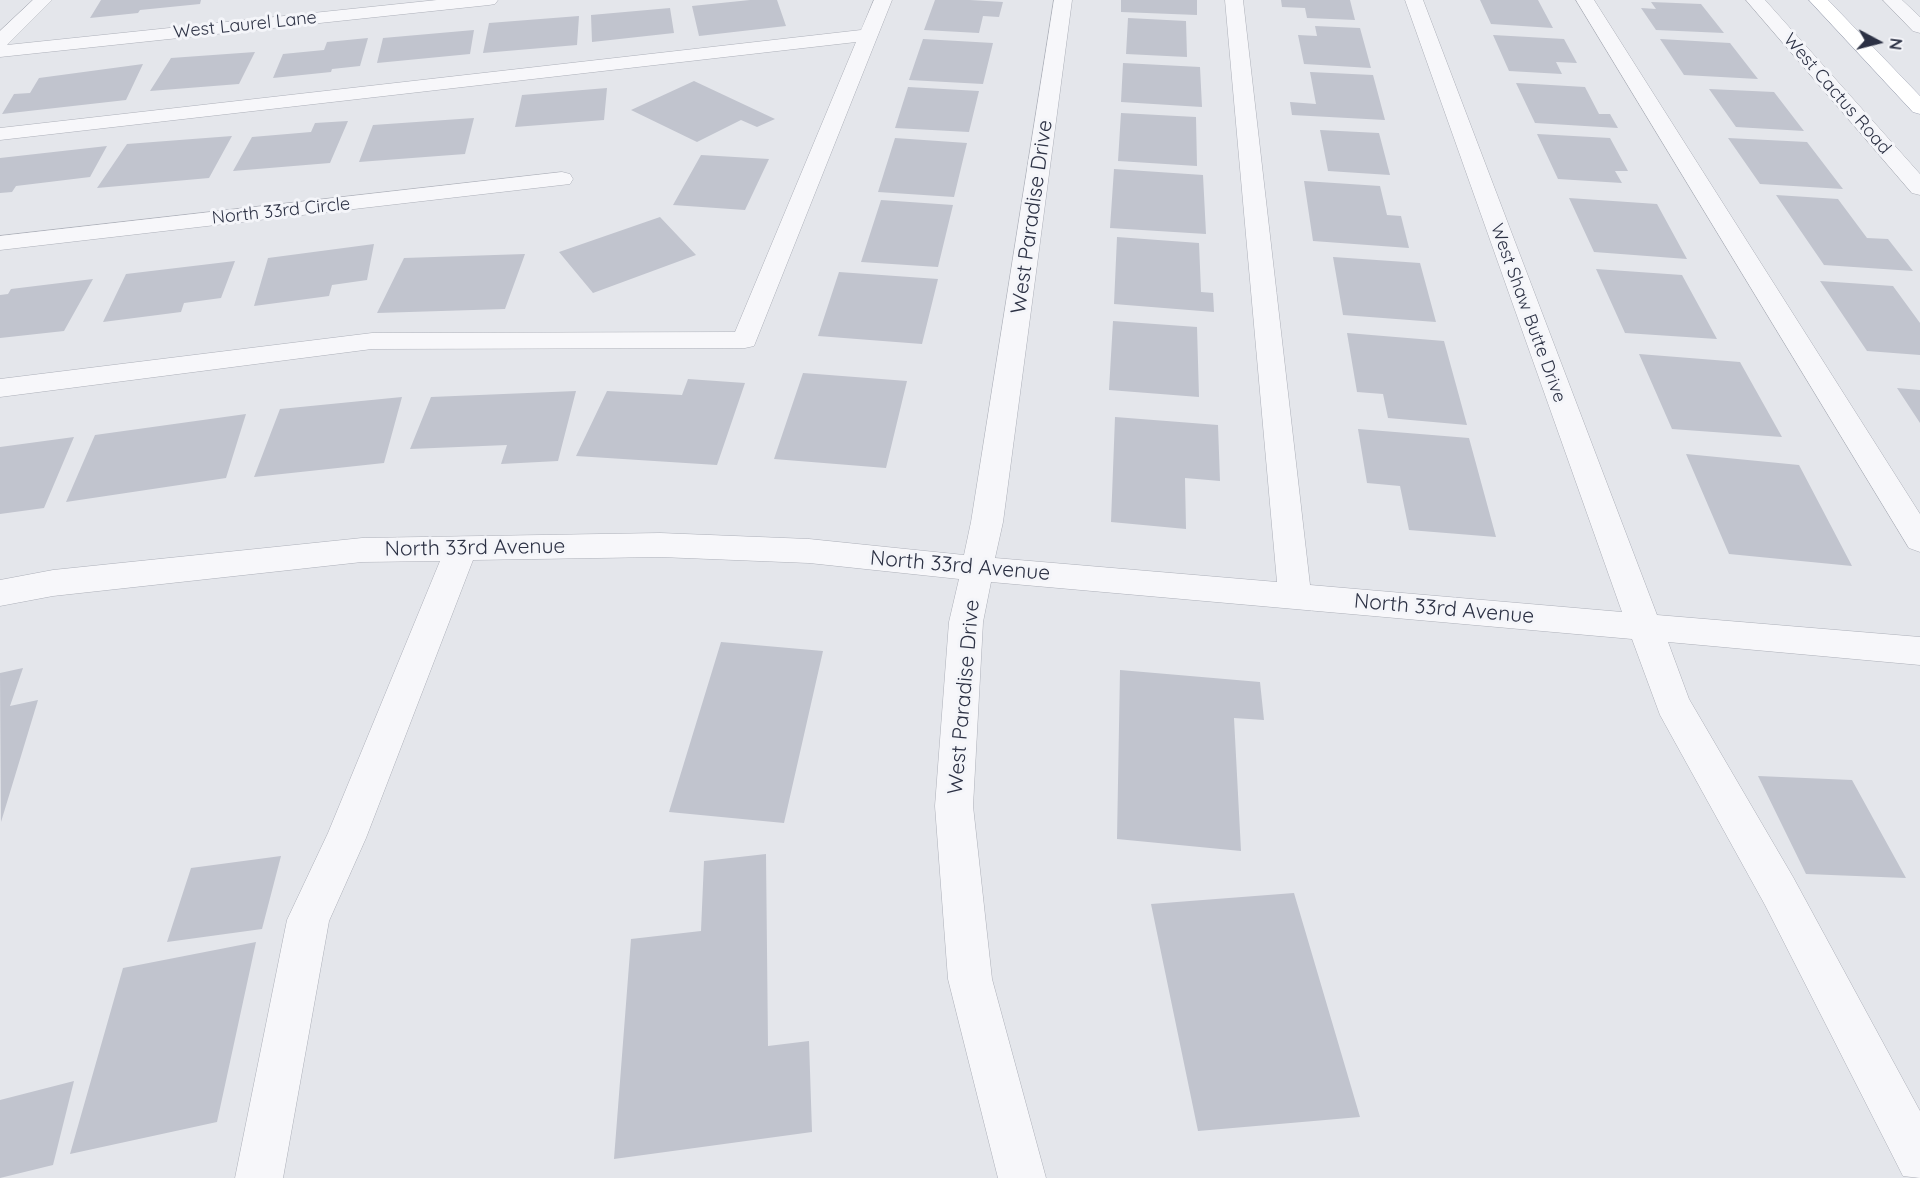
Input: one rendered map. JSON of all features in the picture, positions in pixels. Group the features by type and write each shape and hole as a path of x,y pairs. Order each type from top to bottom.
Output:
{"main road":[{"path":"1818,0 1920,108"}],"street":[{"path":"0,40 43,0"},
{"name":"West Laurel Lane","path":"0,51 489,0"},
{"path":"0,388 372,341 745,340 883,0"},
{"name":"West Paradise Drive","path":"1022,1178 970,979 954,806 966,622 989,510 1063,0"},
{"path":"1234,0 1295,596"},
{"name":"West Shaw Butte Drive","path":"1413,0 1672,704 1779,891 1920,1159"},
{"path":"1586,0 1920,540"},
{"name":"West Cactus Road","path":"1755,0 1920,188"},
{"path":"1892,0 1920,27"},
{"path":"0,134 869,34"},
{"name":"North 33rd Circle","path":"0,243 562,179"},
{"name":"North 33rd Avenue","path":"0,593 53,583 362,550 660,545 809,551 978,569 1920,651"},
{"path":"259,1178 308,920 346,838 461,549"}],"building":[{"path":"101,0 201,0 200,4 90,18"},
{"path":"750,0 777,0 786,26 699,36 692,6"},
{"path":"935,0 1003,2 999,17 983,16 979,33 924,30"},
{"path":"1121,0 1197,0 1197,15 1121,12"},
{"path":"1281,0 1350,0 1355,20 1307,18 1305,8 1282,7"},
{"path":"1480,0 1538,0 1553,28 1491,24"},
{"path":"1651,2 1701,4 1724,33 1656,30 1641,8 1656,9"},
{"path":"670,8 674,33 592,42 591,15"},
{"path":"579,16 577,45 483,53 489,23"},
{"path":"1128,18 1186,21 1187,57 1126,54"},
{"path":"1315,26 1360,28 1371,68 1304,64 1298,35 1317,36"},
{"path":"474,30 470,54 377,63 383,38"},
{"path":"1493,35 1564,39 1577,63 1556,62 1562,74 1509,71"},
{"path":"368,38 360,66 332,69 331,72 273,78 283,54 324,50 327,42"},
{"path":"923,39 993,43 983,84 909,80"},
{"path":"1660,39 1730,43 1758,79 1684,75"},
{"path":"255,52 239,84 150,91 171,58"},
{"path":"1123,63 1200,67 1202,107 1121,102"},
{"path":"143,64 126,100 2,114 14,94 30,93 39,78"},
{"path":"1310,72 1373,75 1385,120 1292,115 1290,102 1316,104"},
{"path":"694,81 775,119 757,127 741,120 697,142 631,110"},
{"path":"1516,83 1585,87 1599,114 1610,114 1618,128 1535,123"},
{"path":"908,87 979,91 969,132 895,128"},
{"path":"607,88 604,120 515,127 522,95"},
{"path":"1709,89 1774,92 1804,131 1736,127"},
{"path":"1121,113 1196,117 1197,166 1118,161"},
{"path":"474,118 465,154 359,162 373,125"},
{"path":"348,121 330,163 233,171 252,137 311,132 315,123"},
{"path":"1320,130 1379,133 1390,175 1328,171"},
{"path":"1537,134 1610,138 1628,171 1615,171 1622,183 1558,179"},
{"path":"232,136 209,178 97,188 127,144"},
{"path":"895,138 967,143 954,197 878,192"},
{"path":"1728,138 1807,142 1843,189 1760,184"},
{"path":"107,146 90,177 16,186 12,192 0,193 0,158"},
{"path":"701,155 769,159 745,210 673,205"},
{"path":"1114,169 1203,175 1206,234 1110,228"},
{"path":"1304,181 1380,186 1387,215 1401,216 1409,248 1313,241"},
{"path":"1776,195 1838,199 1867,238 1888,239 1913,271 1824,265"},
{"path":"1569,198 1657,204 1687,259 1594,252"},
{"path":"881,200 953,205 938,267 861,262"},
{"path":"660,217 696,255 593,293 559,252"},
{"path":"1117,237 1199,243 1201,292 1213,293 1214,312 1114,304"},
{"path":"374,244 367,280 332,285 329,296 254,306 268,258"},
{"path":"525,254 505,309 377,313 404,258"},
{"path":"1333,257 1420,263 1436,322 1343,315"},
{"path":"235,261 221,298 184,303 181,312 103,322 126,274"},
{"path":"1596,269 1682,275 1717,339 1625,333"},
{"path":"839,272 938,279 922,344 818,336"},
{"path":"93,279 64,331 0,338 0,295 8,294 11,289"},
{"path":"1820,281 1893,286 1920,323 1920,355 1867,351"},
{"path":"1113,321 1197,327 1199,397 1109,390"},
{"path":"1347,333 1444,341 1467,425 1388,418 1383,394 1357,392"},
{"path":"1639,354 1740,362 1782,437 1672,429"},
{"path":"803,373 907,381 886,468 774,459"},
{"path":"688,379 745,383 717,465 576,456 607,391 682,395"},
{"path":"1897,388 1920,390 1920,423"},
{"path":"576,391 558,461 501,464 507,445 410,449 431,397"},
{"path":"402,397 384,463 254,477 280,409"},
{"path":"246,414 226,478 66,502 95,435"},
{"path":"1115,417 1218,425 1220,481 1185,478 1186,529 1111,522"},
{"path":"1358,429 1469,438 1496,537 1409,530 1400,486 1367,483"},
{"path":"74,437 44,508 0,514 0,447"},
{"path":"1686,454 1799,465 1852,566 1729,554"},
{"path":"721,642 823,651 784,823 669,812"},
{"path":"23,668 10,706 38,700 1,822 0,673"},
{"path":"1120,670 1260,682 1264,720 1234,718 1241,851 1117,839"},
{"path":"1758,776 1852,780 1906,878 1806,874"},
{"path":"766,854 768,1046 809,1041 812,1132 614,1159 631,939 701,931 704,861"},
{"path":"281,856 262,929 167,942 191,868"},
{"path":"1294,893 1360,1117 1198,1131 1151,904"},
{"path":"256,942 217,1122 70,1154 123,968"},
{"path":"74,1081 53,1165 0,1178 0,1100"}]}
